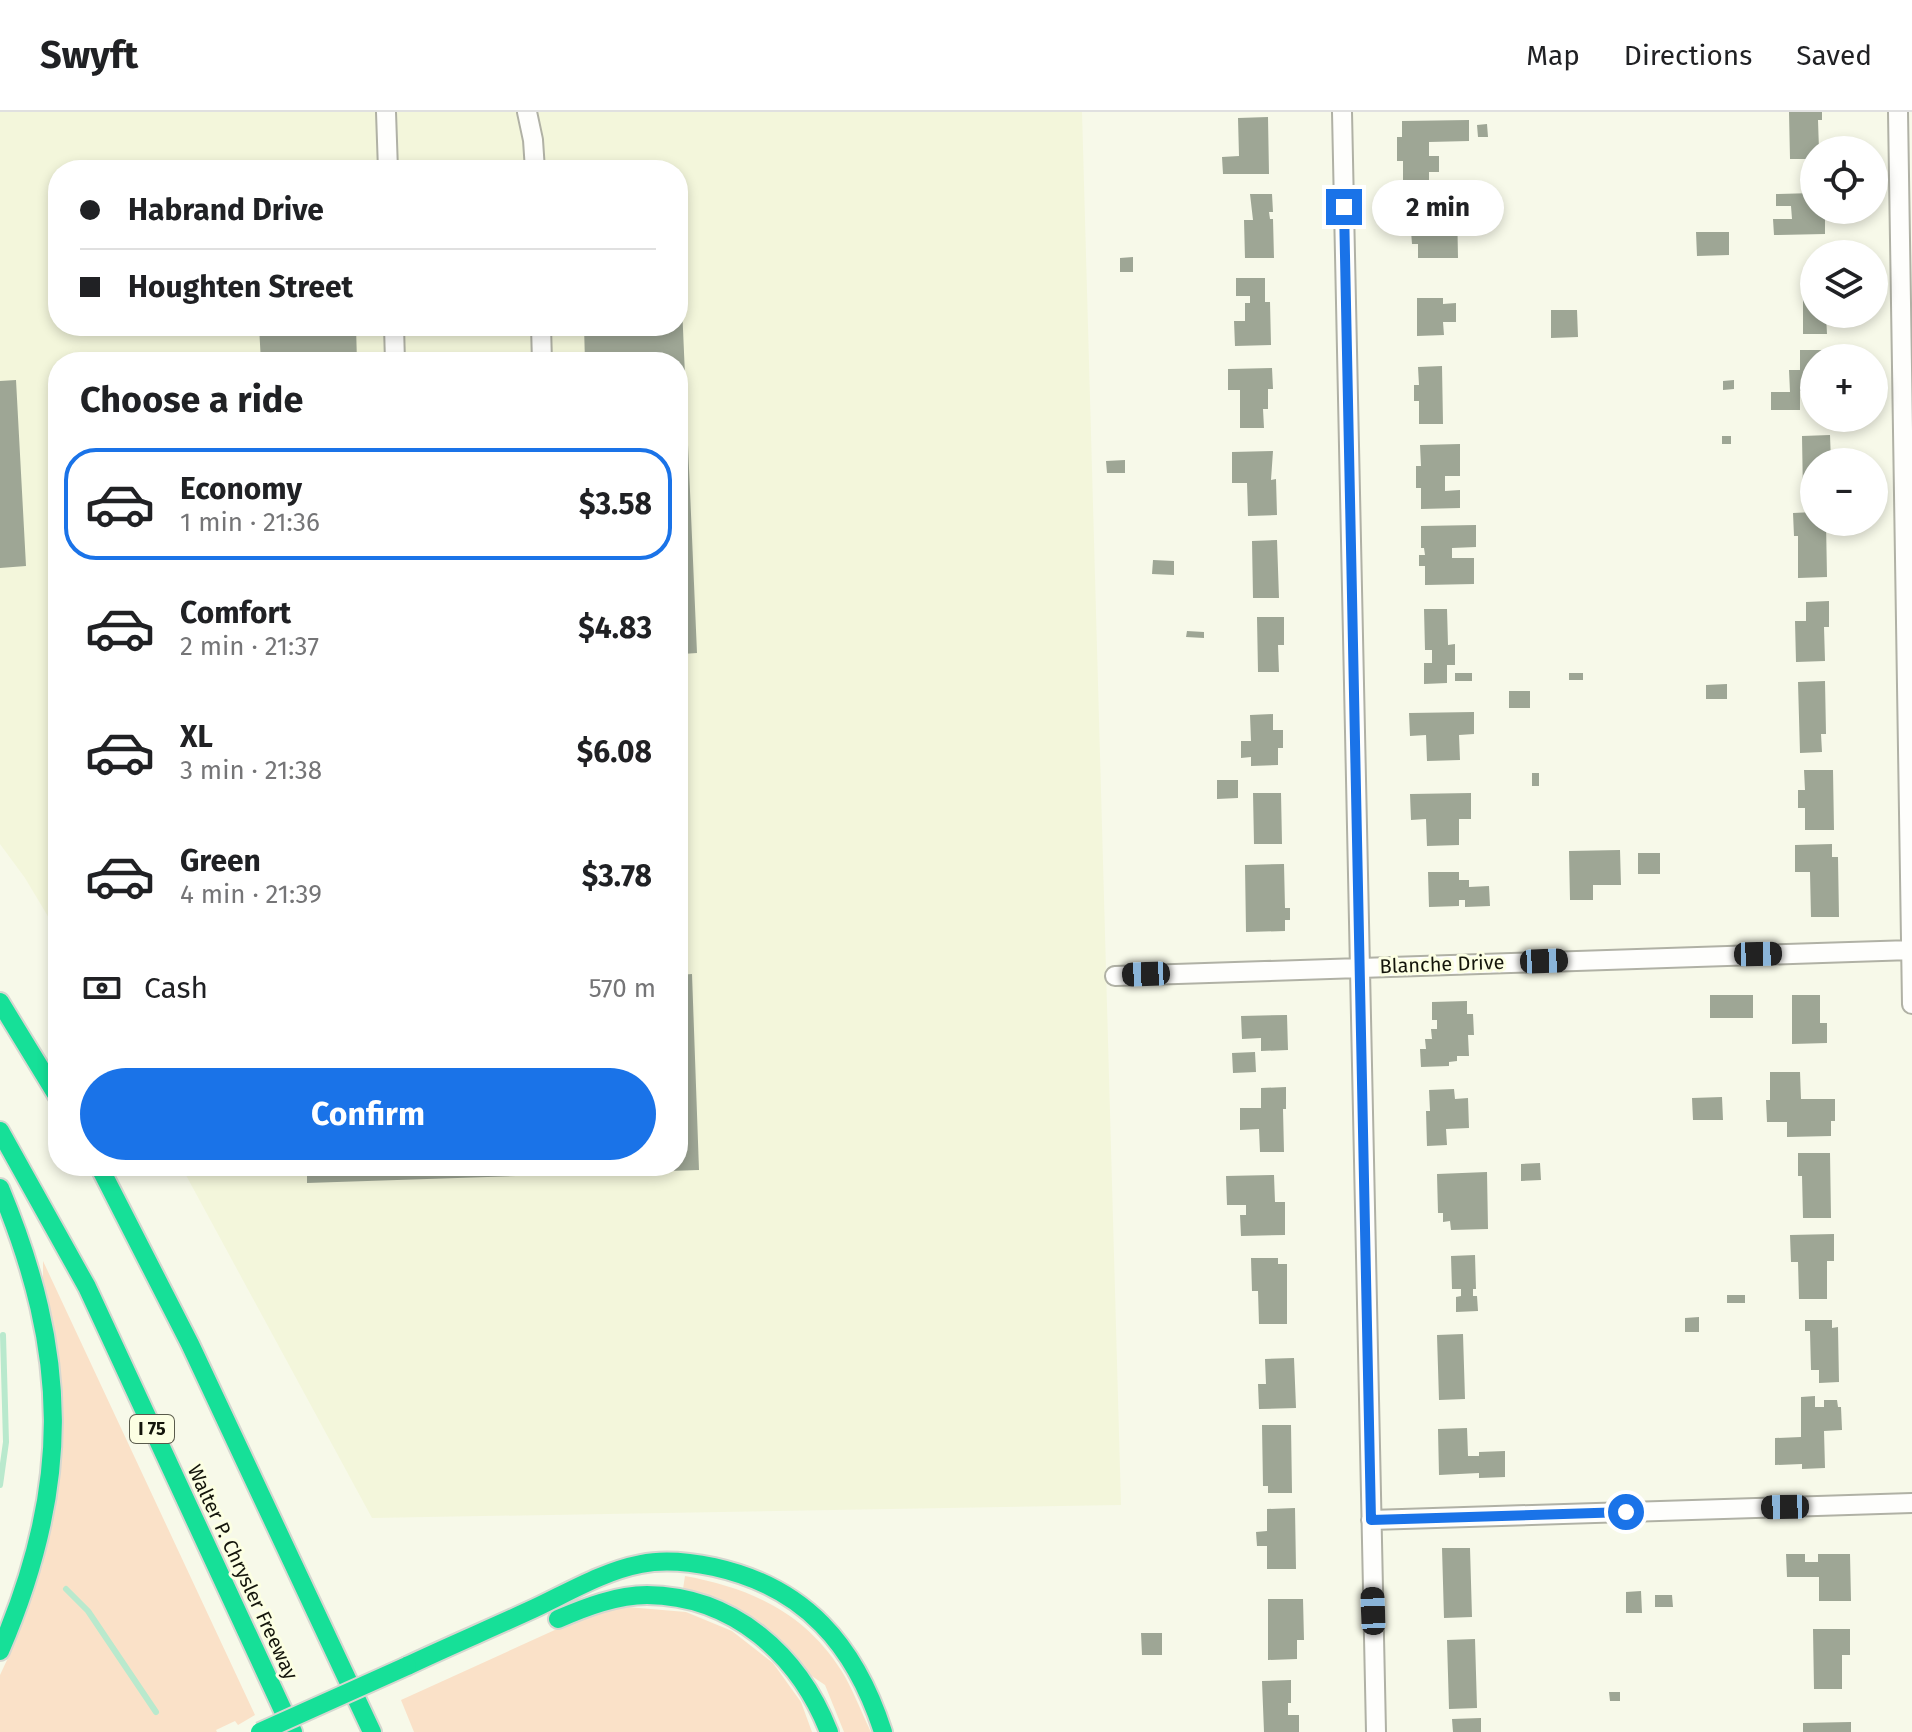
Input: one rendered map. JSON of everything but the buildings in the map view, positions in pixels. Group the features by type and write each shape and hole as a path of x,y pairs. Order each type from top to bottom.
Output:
{"highway":[{"path":"0,1002 48,1081"},
{"name":"Walter P. Chrysler Freeway","path":"0,1131 87,1287 293,1732"},
{"path":"104,1176 190,1344 372,1732"},
{"path":"0,1188 39,1296 47,1332 53,1401 50,1483 38,1553 26,1592 0,1651"},
{"path":"260,1732 606,1573 646,1563 703,1563 754,1578 802,1605 851,1664 877,1708 883,1732"},
{"path":"545,1625 593,1603 647,1595 687,1600 731,1616 761,1634 789,1662 808,1689 829,1732"},
{"path":"305,1732 372,1702"}],"street":[{"path":"386,112 388,160"},
{"path":"527,112 534,160"},
{"path":"1342,112 1376,1732"},
{"path":"1898,112 1912,1004"},
{"name":"Blanche Drive","path":"1115,976 1912,950"},
{"path":"1371,1520 1912,1503"}],"shaded area":[{"path":"0,112 1082,112 1121,1505 372,1518 186,1176 688,1176 688,352 48,352 48,916 0,844"},
{"path":"43,1261 255,1715 238,1725 235,1721 217,1732 0,1732 0,1675 15,1643 43,1564"},
{"path":"685,1576 753,1596 793,1618 826,1650 841,1670 871,1732 844,1732 825,1685 683,1589"},
{"path":"627,1607 686,1612 732,1631 773,1663 801,1702 812,1732 414,1732 401,1700 590,1614"}],"waterway":[{"path":"0,1485 6,1442 3,1335"},
{"path":"66,1589 88,1611 156,1712"}],"traffic: fast":[{"path":"0,1002 48,1081"},
{"path":"0,1131 87,1287 293,1732"},
{"path":"104,1176 190,1344 372,1732"},
{"path":"0,1188 23,1249 39,1307 49,1364 53,1420 50,1475 40,1532 24,1590 0,1651"},
{"path":"407,1666 627,1567 668,1561 696,1564 746,1576 775,1589 822,1624 858,1672 883,1732"},
{"path":"558,1619 602,1602 647,1595 679,1598 708,1606 735,1618 781,1655 800,1678 829,1732"},
{"path":"260,1732 407,1666"}],"route":[{"path":"1344,207 1371,1520 1626,1512"}]}
